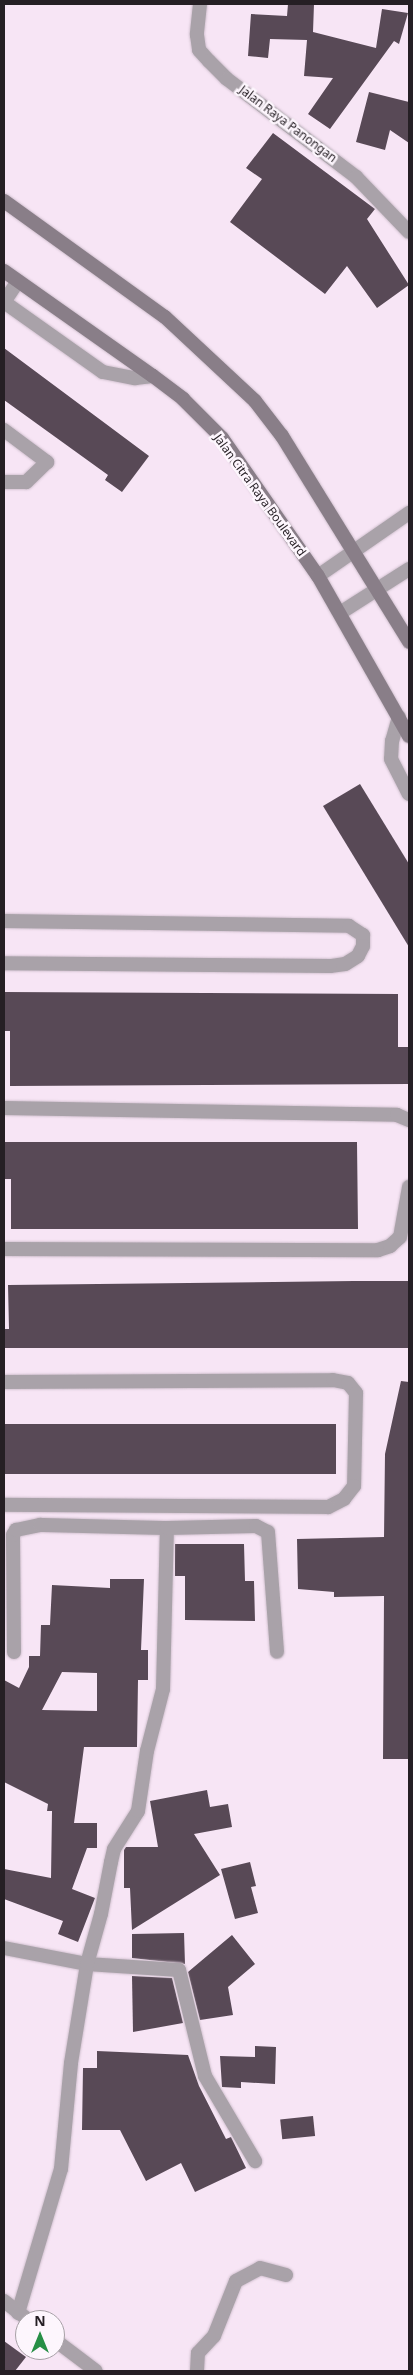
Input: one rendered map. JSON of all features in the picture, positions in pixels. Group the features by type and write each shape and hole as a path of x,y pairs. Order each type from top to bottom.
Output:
{"main road":[{"path":"4,201 165,317 255,401 282,436 354,549 409,642"},
{"name":"Jalan Citra Raya Boulevard","path":"4,271 153,376 183,399 222,438 318,576 409,736"}],"street":[{"name":"Jalan Raya Panongan","path":"200,4 196,35 199,50 209,61 227,79 356,177 409,232"},
{"path":"18,281 4,302 103,372 135,378 153,376"},
{"path":"4,430 47,462 26,482 4,482"},
{"path":"318,576 354,549 409,514"},
{"path":"340,614 409,569"},
{"path":"399,717 392,741 391,759 409,794"},
{"path":"4,921 349,926 362,935 363,946 358,956 345,964 330,966 4,963"},
{"path":"4,1108 397,1115 409,1120"},
{"path":"4,1249 378,1250 400,1237 409,1187"},
{"path":"4,1382 333,1380 348,1383 356,1393 354,1486 344,1499 328,1507 4,1505"},
{"path":"14,1652 13,1535 16,1530 40,1525 167,1528 256,1526 268,1532 277,1652"},
{"path":"25,2310 61,2168 71,2064 87,1964 114,1849 138,1811 147,1751 163,1689 167,1528"},
{"path":"4,1948 87,1964 179,1970 205,2076 254,2161"},
{"path":"197,2371 195,2359 214,2336 236,2281 260,2268 286,2275"},
{"path":"4,2302 15,2310"},
{"path":"65,2348 96,2371"}],"building":[{"path":"288,4 314,4 313,32 376,48 382,9 408,13 399,44 394,41 330,129 308,114 333,78 304,76 307,40 270,39 268,58 248,56 251,14 287,16"},
{"path":"369,92 409,102 409,143 390,130 385,150 356,142"},
{"path":"273,133 375,209 367,219 409,285 377,308 347,266 325,294 230,222 262,179 246,168"},
{"path":"4,348 149,456 122,492 105,480 108,475 4,400"},
{"path":"360,784 409,864 409,947 323,806"},
{"path":"4,992 398,994 398,1047 409,1047 409,1084 10,1086 10,1031 4,1031"},
{"path":"4,1142 357,1142 358,1229 11,1229 11,1179 4,1179"},
{"path":"409,1281 409,1348 4,1348 4,1329 9,1329 8,1285"},
{"path":"401,1381 409,1382 409,1759 383,1759 384,1596 334,1597 334,1592 298,1589 297,1539 384,1537 385,1454"},
{"path":"4,1424 336,1424 336,1474 4,1474"},
{"path":"175,1544 244,1544 245,1581 254,1581 255,1621 185,1620 185,1576 175,1576"},
{"path":"110,1579 144,1579 141,1650 148,1650 148,1680 138,1680 137,1747 84,1747 74,1823 97,1823 97,1848 87,1848 72,1889 95,1898 78,1942 58,1934 63,1921 4,1899 4,1869 51,1878 52,1811 47,1811 48,1804 4,1782 4,1680 19,1688 29,1667 29,1656 40,1656 41,1625 50,1625 52,1585 110,1588","holes":["62,1672 97,1673 97,1711 42,1710"]},
{"path":"207,1790 210,1807 228,1804 232,1827 194,1834 220,1875 132,1930 130,1888 124,1888 124,1850 126,1847 158,1847 150,1801"},
{"path":"250,1862 256,1886 251,1887 258,1913 235,1919 221,1869"},
{"path":"184,1933 185,1964 132,1958 132,1934"},
{"path":"232,1935 255,1964 228,1987 233,2015 200,2020 188,1972"},
{"path":"132,1976 172,1978 183,2023 133,2032"},
{"path":"255,2046 276,2047 275,2084 241,2082 241,2088 222,2087 220,2056 255,2057"},
{"path":"97,2051 188,2055 199,2086 226,2139 231,2137 246,2168 195,2192 181,2163 146,2181 120,2130 82,2130 83,2068 97,2068"},
{"path":"313,2116 315,2136 282,2139 280,2119"},
{"path":"4,2341 15,2349 15,2360 24,2360 15,2371 4,2371"}]}
